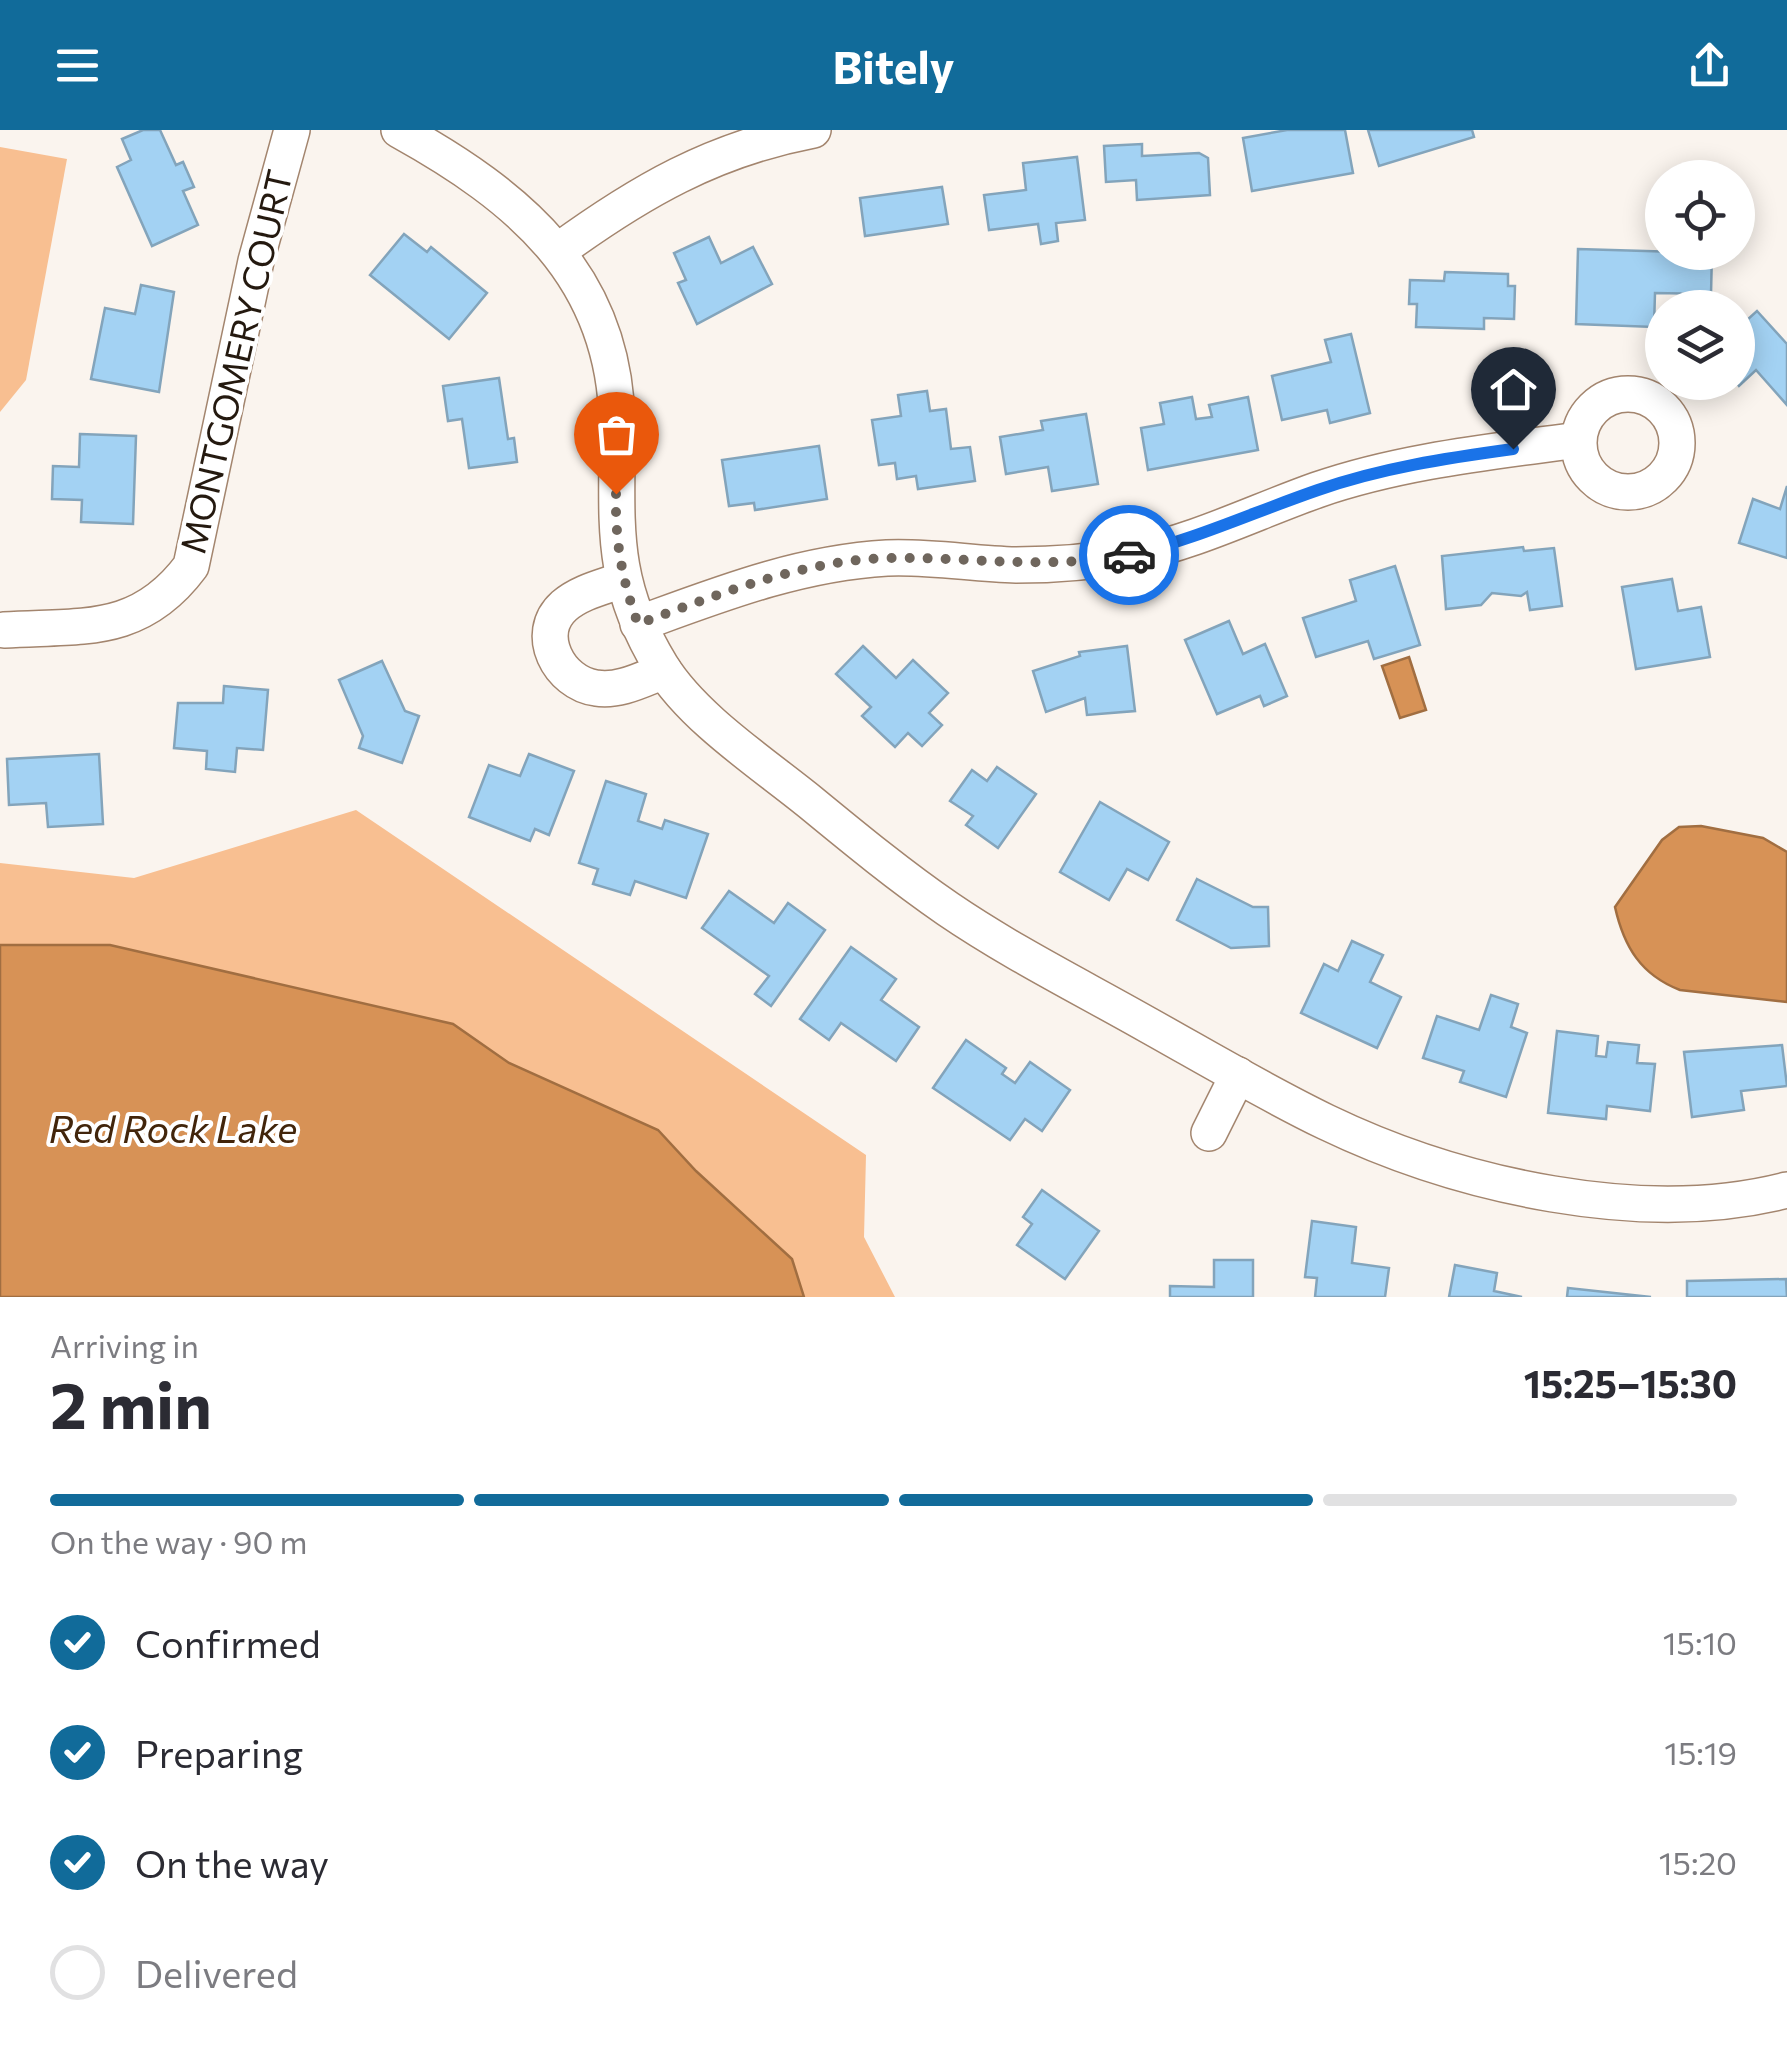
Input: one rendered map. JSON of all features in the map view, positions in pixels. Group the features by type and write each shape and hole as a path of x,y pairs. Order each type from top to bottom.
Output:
{"street":[{"name":"MONTGOMERY COURT","path":"4,630 109,624 142,612 172,592 191,566 256,260 292,130"},
{"path":"399,130 486,182 535,223 558,251 595,316 614,380 615,530 622,580 638,624 664,671 716,726 950,910 1238,1075 1328,1123 1412,1157 1502,1182 1595,1200 1687,1204 1787,1190"},
{"path":"558,251 678,174 721,154 813,130"},
{"path":"638,624 740,586 817,567 888,558 1015,565 1081,563 1131,554 1177,543 1318,490 1386,470 1578,440"},
{"path":"622,580 580,596 555,616 550,634 554,660 578,684 600,689 626,686 664,671"},
{"path":"1209,1132 1238,1075"}],"shaded area":[{"path":"0,147 67,159 26,380 0,412"},
{"path":"356,810 866,1155 864,1237 895,1297 804,1297 792,1259 696,1171 658,1130 509,1063 453,1024 110,945 0,945 0,863 134,878"}],"water":[{"path":"1409,657 1426,710 1400,718 1382,666"},
{"path":"1701,826 1763,838 1787,852 1787,1002 1680,990 1645,968 1623,935 1615,907 1662,840 1679,827"},
{"name":"Red Rock Lake","path":"0,945 110,945 453,1024 509,1063 658,1130 696,1171 792,1259 804,1297 0,1297"}],"building":[{"path":"143,130 160,130 176,165 183,162 194,187 183,191 198,225 152,246 117,167 131,160 122,139"},
{"path":"1287,130 1345,130 1353,173 1252,191 1243,138"},
{"path":"1368,130 1472,130 1474,137 1379,166"},
{"path":"1142,144 1142,156 1199,153 1208,158 1210,195 1137,200 1136,180 1106,182 1104,146"},
{"path":"1077,157 1085,220 1056,223 1058,241 1041,244 1038,224 989,230 984,195 1026,190 1023,163"},
{"path":"942,187 948,224 865,236 860,198"},
{"path":"404,234 427,252 431,247 487,293 449,339 370,275"},
{"path":"709,237 721,263 753,247 772,284 697,324 678,283 686,280 674,253"},
{"path":"1578,249 1645,251 1645,270 1712,270 1711,290 1645,290 1645,327 1576,324"},
{"path":"1445,272 1508,274 1508,286 1515,286 1514,319 1484,318 1484,329 1416,327 1417,304 1409,304 1410,280 1444,281"},
{"path":"141,285 174,292 159,392 91,379 105,308 135,314"},
{"path":"1755,313 1787,344 1787,405 1755,371"},
{"path":"1351,334 1370,413 1330,423 1327,410 1282,420 1272,376 1331,362 1325,340"},
{"path":"499,378 508,439 514,438 517,462 469,468 462,419 448,421 443,386"},
{"path":"927,391 930,411 946,409 951,449 970,447 975,481 918,489 916,476 897,479 895,463 879,465 872,420 901,416 898,395"},
{"path":"1192,397 1196,419 1212,417 1209,405 1248,397 1258,450 1148,470 1141,428 1164,424 1160,403"},
{"path":"1086,414 1098,484 1052,491 1048,467 1006,474 1000,437 1043,430 1041,421"},
{"path":"80,434 136,436 133,524 81,522 82,500 52,499 53,466 79,467"},
{"path":"819,446 827,499 755,510 754,503 729,506 722,460"},
{"path":"1787,486 1787,558 1739,543 1753,499 1780,509"},
{"path":"1523,547 1524,551 1554,548 1562,606 1530,610 1527,592 1521,596 1492,593 1481,605 1446,609 1442,556"},
{"path":"1395,566 1420,645 1374,659 1368,641 1316,657 1303,618 1356,601 1350,580"},
{"path":"1672,579 1678,611 1701,607 1710,657 1636,669 1622,587"},
{"path":"1229,621 1243,654 1265,644 1287,696 1264,706 1260,696 1217,714 1185,640"},
{"path":"863,646 896,678 913,660 948,693 929,713 942,725 922,746 908,733 895,747 862,716 871,707 836,674"},
{"path":"1127,646 1135,711 1087,715 1085,698 1046,712 1033,671 1080,656 1079,652"},
{"path":"382,661 405,711 419,716 402,763 359,748 363,736 339,680"},
{"path":"224,686 268,690 263,750 237,748 235,772 206,769 207,751 174,748 178,703 223,703"},
{"path":"99,754 103,824 48,827 46,803 9,805 7,759"},
{"path":"529,754 574,771 549,835 535,829 530,841 469,817 489,765 520,776"},
{"path":"997,767 1036,794 998,848 966,825 973,816 950,801 972,770 987,781"},
{"path":"606,781 646,794 638,821 662,829 665,820 708,834 686,898 635,881 630,895 593,884 598,869 579,863"},
{"path":"1100,802 1169,842 1148,880 1127,869 1109,900 1060,872"},
{"path":"1197,879 1253,907 1268,907 1269,946 1231,948 1177,920"},
{"path":"729,891 774,923 788,903 825,930 771,1006 755,994 769,976 702,928"},
{"path":"1352,941 1383,955 1370,982 1401,997 1377,1048 1301,1013 1324,964 1338,971"},
{"path":"851,947 896,979 881,1000 919,1027 896,1061 841,1023 829,1040 800,1019"},
{"path":"1491,995 1518,1004 1511,1027 1527,1033 1506,1097 1460,1082 1464,1071 1423,1058 1437,1016 1479,1030"},
{"path":"1557,1031 1598,1036 1596,1056 1606,1057 1608,1042 1639,1045 1637,1063 1655,1064 1650,1111 1607,1106 1606,1119 1548,1113"},
{"path":"966,1040 1006,1068 1002,1074 1015,1083 1030,1062 1070,1090 1042,1131 1025,1119 1010,1140 933,1088"},
{"path":"1782,1045 1787,1086 1741,1091 1744,1110 1692,1117 1684,1052"},
{"path":"1042,1190 1099,1231 1065,1279 1017,1245 1032,1224 1023,1217"},
{"path":"1312,1221 1356,1227 1352,1263 1389,1268 1385,1297 1315,1297 1317,1278 1305,1277"},
{"path":"1214,1260 1253,1260 1253,1297 1170,1297 1170,1286 1214,1287"},
{"path":"1455,1265 1497,1273 1494,1291 1522,1297 1449,1297"},
{"path":"1786,1279 1787,1297 1687,1297 1687,1281"},
{"path":"1568,1288 1651,1297 1567,1297"}],"way so far":[{"path":"616,494 615,530 622,580 638,624 740,586 817,567 888,558 1015,565 1081,563 1129,555"}],"route":[{"path":"1129,555 1177,543 1318,490 1386,470 1513,449"}]}
